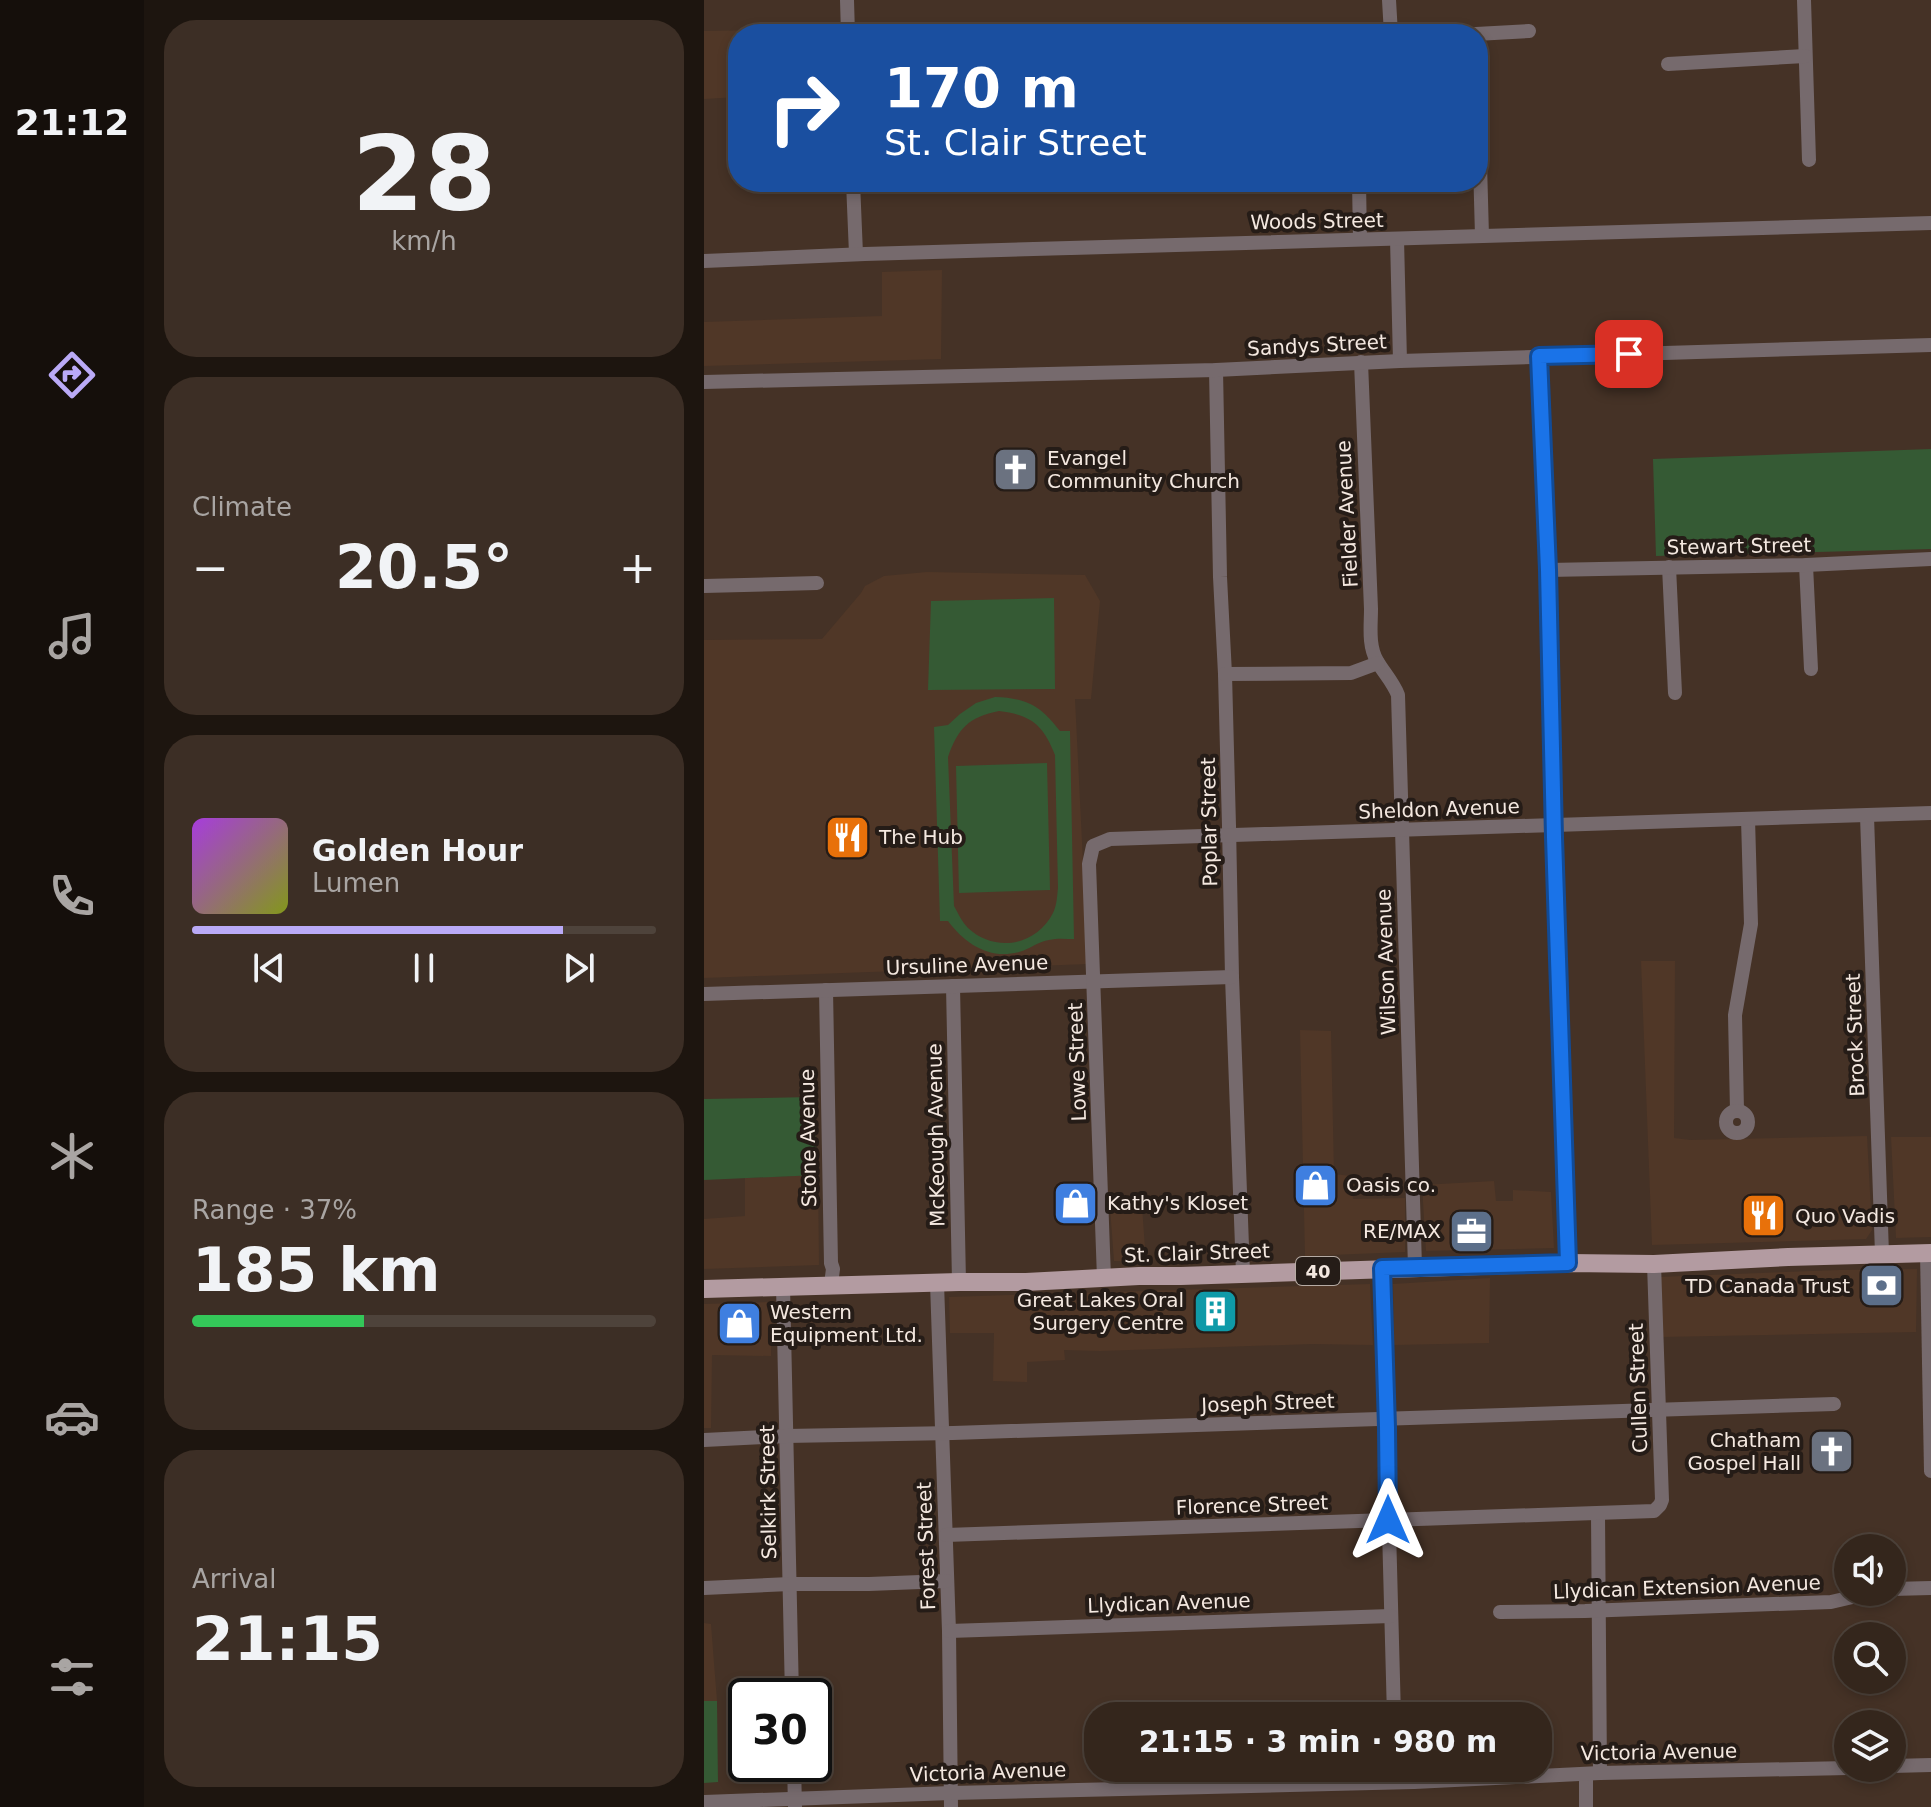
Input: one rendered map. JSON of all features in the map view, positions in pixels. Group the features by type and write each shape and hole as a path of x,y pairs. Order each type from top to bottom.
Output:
{"main road":[{"name":"St. Clair Street","path":"704,1289 1026,1282 1415,1267 1654,1264 1929,1253"}],"street":[{"path":"847,0 848,24"},
{"path":"1389,0 1390,24"},
{"path":"1804,0 1809,160"},
{"path":"1488,33 1529,31"},
{"path":"1668,64 1805,56"},
{"path":"853,192 856,254"},
{"path":"1359,192 1360,239"},
{"path":"1481,192 1482,236"},
{"name":"Woods Street","path":"704,261 1931,223"},
{"path":"1397,239 1400,361"},
{"name":"Sandys Street","path":"704,382 1216,370 1361,362 1931,345"},
{"path":"1539,356 1568,1263"},
{"name":"Fielder Avenue","path":"1361,362 1371,643 1378,663"},
{"name":"Poplar Street","path":"1216,370 1243,1273"},
{"name":"Stewart Street","path":"1548,570 1806,565 1931,559"},
{"path":"1806,565 1811,669"},
{"path":"1669,567 1675,693"},
{"path":"704,586 817,583"},
{"path":"1225,674 1351,673 1378,663"},
{"name":"Wilson Avenue","path":"1378,663 1398,695 1415,1267"},
{"name":"Sheldon Avenue","path":"1093,846 1110,839 1931,813"},
{"name":"Brock Street","path":"1867,816 1882,1254"},
{"path":"1737,1110 1735,1015 1751,924 1748,819"},
{"name":"Lowe Street","path":"1093,846 1089,864 1104,1278"},
{"name":"Ursuline Avenue","path":"704,994 1232,977"},
{"name":"McKeough Avenue","path":"953,986 959,1282"},
{"name":"Stone Avenue","path":"826,990 831,1284"},
{"path":"1929,1253 1931,1471"},
{"name":"Cullen Street","path":"1654,1264 1662,1500 1656,1510"},
{"path":"1382,1268 1394,1702"},
{"name":"Forest Street","path":"937,1283 949,1631 951,1800"},
{"name":"Selkirk Street","path":"783,1286 792,1678"},
{"name":"Joseph Street","path":"704,1440 1834,1404"},
{"name":"Florence Street","path":"946,1535 1656,1510"},
{"path":"1586,1807 1593,1773 1598,1514"},
{"path":"704,1588 946,1581"},
{"path":"1906,1589 1931,1588"},
{"name":"Llydican Extension Avenue","path":"1500,1612 1834,1601"},
{"name":"Llydican Avenue","path":"949,1631 1391,1616"},
{"path":"1906,1766 1931,1765"},
{"name":"Victoria Avenue","path":"1552,1773 1834,1768"},
{"path":"794,1782 795,1803"},
{"name":"Victoria Avenue","path":"704,1802 951,1800 1271,1782"}],"shaded area":[{"path":"704,31 728,31 728,98 704,99"},
{"path":"942,270 941,359 704,366 704,322 882,316 882,272"},
{"path":"927,572 1085,575 1100,601 1091,699 1075,699 1088,964 704,978 704,640 822,639 865,586 884,576"},
{"path":"1641,961 1675,961 1674,1138 1867,1136 1872,1230 1866,1239 1652,1245"},
{"path":"1300,1030 1331,1031 1334,1174 1351,1176 1353,1199 1405,1198 1405,1252 1305,1256"},
{"path":"1891,1137 1931,1137 1931,1237 1896,1238"},
{"path":"818,1175 819,1265 704,1269 704,1219 745,1216 745,1178"},
{"path":"1494,1181 1496,1201 1513,1201 1513,1190 1551,1192 1554,1248 1426,1251 1422,1185"},
{"path":"1142,1206 1146,1262 1114,1261 1110,1208"},
{"path":"1917,1269 1916,1332 1661,1337 1658,1277"},
{"path":"1490,1278 1489,1343 1394,1345 1393,1284"},
{"path":"1370,1284 1373,1345 1064,1350 1065,1360 1027,1362 1027,1382 993,1381 994,1333 950,1333 949,1297"},
{"path":"772,1302 771,1356 712,1355 711,1428 704,1428 704,1304"},
{"path":"704,1623 711,1624 717,1701 704,1701"}],"green space":[{"path":"1931,449 1931,549 1656,556 1653,459"},
{"path":"1054,598 1055,689 928,690 931,601"},
{"path":"995,697 1016,699 1040,710 1060,731 1070,731 1074,939 1045,941 1019,952 998,954 970,943 948,921 940,921 934,727 948,725 976,703","holes":["999,711 1020,715 1034,723 1046,736 1055,755 1058,888 1054,910 1046,924 1026,939 1002,943 990,941 968,928 954,906 948,757 966,725"]},
{"path":"1047,763 1050,890 959,893 956,766"},
{"path":"813,1097 818,1175 704,1180 704,1099"},
{"path":"704,1701 717,1701 718,1782 704,1783"}],"place":[{"name":"Evangel Community Church","path":"1016,470"},
{"name":"The Hub","path":"848,837"},
{"name":"Oasis co.","path":"1315,1185"},
{"name":"Kathy's Kloset","path":"1076,1203"},
{"name":"Quo Vadis","path":"1764,1216"},
{"name":"RE/MAX","path":"1472,1231"},
{"name":"TD Canada Trust","path":"1881,1286"},
{"name":"Great Lakes Oral Surgery Centre","path":"1215,1312"},
{"name":"Western Equipment Ltd.","path":"739,1323"},
{"name":"Chatham Gospel Hall","path":"1832,1452"}],"route":[{"path":"1388,1520 1382,1268 1568,1263 1539,356 1629,354"}]}
